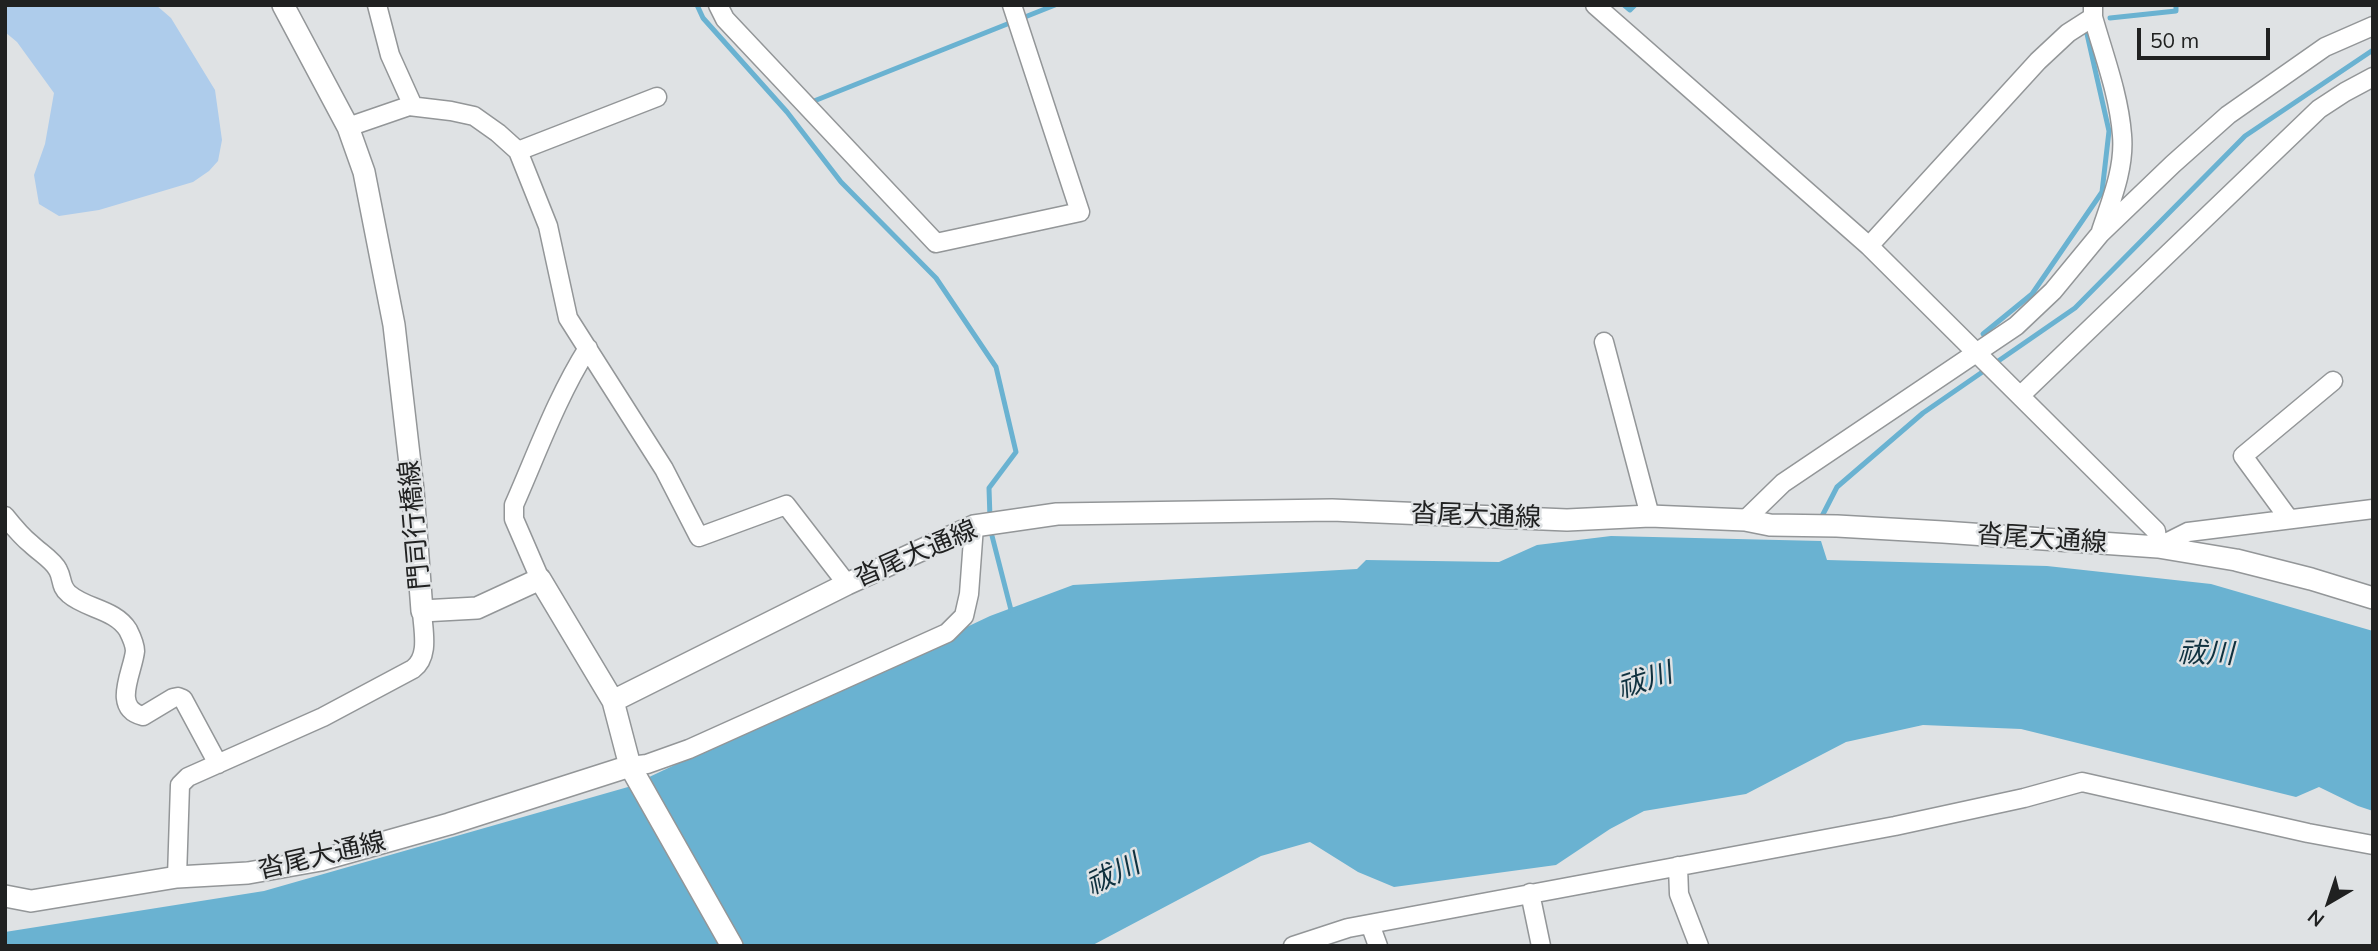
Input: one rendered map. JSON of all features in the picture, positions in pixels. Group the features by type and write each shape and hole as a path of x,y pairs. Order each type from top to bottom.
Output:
{"main road":[{"name":"門司行橋線","path":"283,5 348,127 364,172 394,325 414,490 422,611 477,608 540,579"},
{"name":"沓尾大通線","path":"612,701 847,584 974,526 1057,514 1318,510 1567,520 1650,516 1745,520 1770,525 1837,526 2158,547 2236,560 2373,598"},
{"path":"540,579 612,701 632,770 732,946"},
{"name":"沓尾大通線","path":"5,896 32,901 177,877 248,873 321,860 632,770"}],"street":[{"path":"377,5 390,55 412,106"},
{"path":"718,5 724,19 936,243 1080,212 1012,5"},
{"path":"1595,5 1869,246 2156,531 2158,547 2188,532 2373,509"},
{"path":"1869,246 2038,61 2093,11 2116,96 2123,136 2116,186 2100,234"},
{"path":"1745,520 1783,483 1980,356 2016,326 2053,291 2100,234 2228,116 2325,47 2373,26"},
{"path":"2019,392 2319,109 2373,78"},
{"path":"518,151 657,97"},
{"path":"348,127 412,106 474,116 518,151 548,226 568,318 664,469 699,537 786,505 847,584"},
{"path":"1604,342 1650,516"},
{"path":"540,579 514,519 514,505 570,379 587,348"},
{"path":"2289,519 2243,456 2333,381"},
{"path":"5,516 27,541 58,569 66,592 112,615 125,625 135,650 125,696 128,708 143,716 173,698 183,699 219,764"},
{"path":"632,770 700,744 947,632 964,616 969,594 974,526"},
{"path":"177,877 180,785 188,777 323,717 413,669 421,663 424,652 422,611"},
{"path":"1303,944 1348,928 1895,826 2082,782 2373,845"},
{"path":"1678,866 1679,894 1699,946"},
{"path":"1530,893 1541,946"},
{"path":"1370,924 1378,946"}],"shaded area":[{"path":"5,5 156,5 171,18 215,90 222,140 218,161 193,182 99,210 59,216 39,204 34,175 45,144 54,93 17,42 5,32"}],"water":[{"name":"祓川","path":"1611,536 1821,541 1827,560 2047,566 2211,584 2373,631 2373,811 2319,787 2296,797 2021,729 1923,725 1846,742 1746,794 1644,811 1610,829 1556,865 1394,887 1358,872 1310,842 1261,856 1091,946 5,946 5,932 264,891 628,787 990,616 1073,585 1357,569 1366,560 1499,562 1537,545"}],"waterway":[{"path":"697,5 703,18 787,112 841,182 936,278 996,367 1016,452 989,488 990,518"},
{"path":"809,103 1055,5"},
{"path":"1624,5 1630,10 1635,5"},
{"path":"2110,18 2176,11 2176,5"},
{"path":"1983,334 2032,294 2102,192 2109,131 2087,34"},
{"path":"1819,522 1837,487 1923,413 2075,308 2245,136 2373,50"},
{"path":"990,528 1011,610 1015,610"}]}
